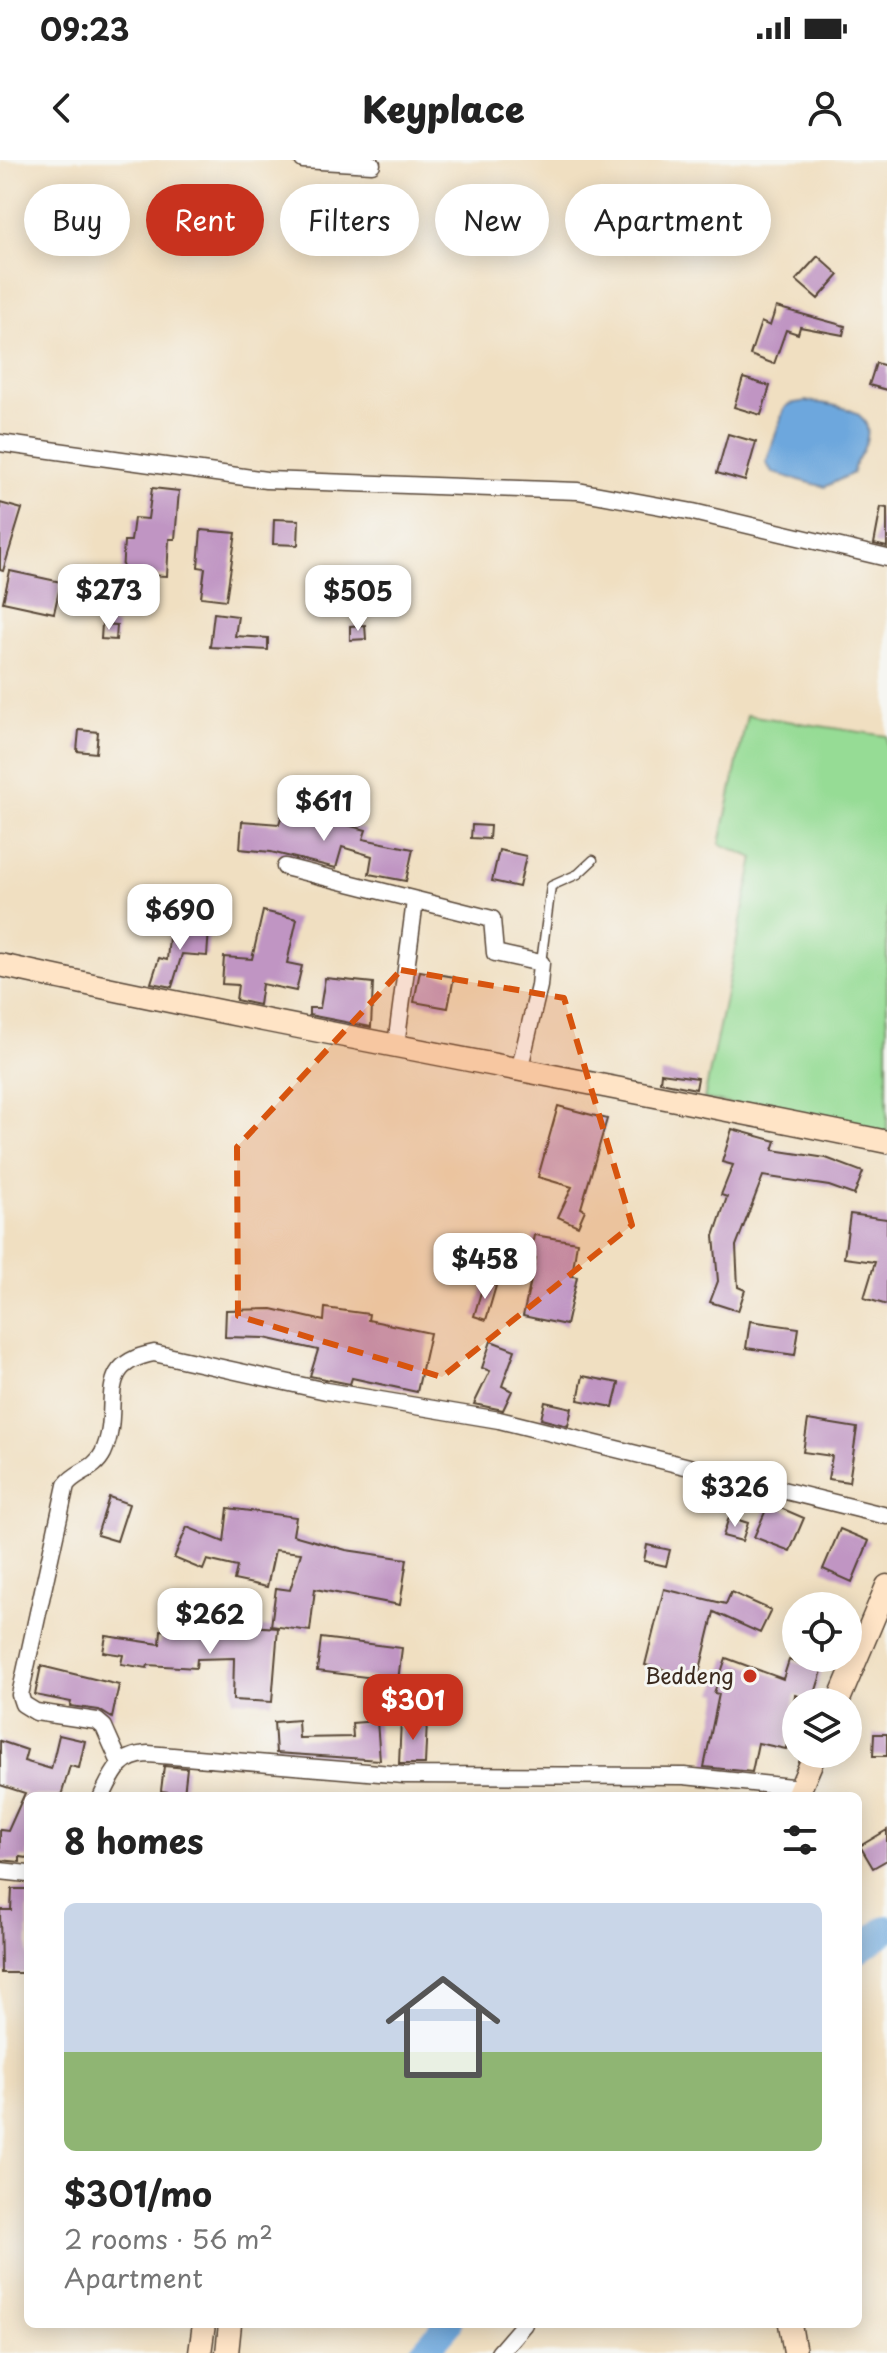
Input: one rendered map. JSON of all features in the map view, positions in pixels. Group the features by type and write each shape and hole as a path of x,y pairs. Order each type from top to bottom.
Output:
{"street":[{"path":"303,160 372,164"},
{"path":"0,443 266,480 578,491 693,512 887,558"},
{"path":"285,867 415,901 488,916 493,921 492,944 497,955 541,963 539,986 520,1067"},
{"path":"396,1045 415,901"},
{"path":"0,965 160,1000 520,1067 887,1142"},
{"path":"120,1763 104,1727 97,1721 36,1712 23,1704 20,1695 66,1485 71,1478 88,1472 102,1455 108,1435 115,1376 122,1363 134,1357 154,1353 326,1391 499,1420 887,1516"},
{"path":"844,1688 887,1586"},
{"path":"104,1792 120,1763 137,1754 404,1775 684,1776 799,1792 809,1768"},
{"path":"0,1871 24,1874"},
{"path":"200,2353 203,2328"},
{"path":"227,2353 230,2328"},
{"path":"499,2353 521,2328"},
{"path":"791,2328 795,2353"}],"lane":[{"path":"541,963 551,886 578,874 593,860"}],"highlighted area":[{"path":"401,970 564,998 632,1225 442,1377 238,1316 237,1147"}],"green space":[{"path":"747,715 887,736 887,1133 704,1099 754,858 720,844"}],"water":[{"path":"807,401 851,410 859,415 868,432 853,473 825,487 773,473 766,463 784,409 789,404"}],"building":[{"path":"818,256 839,275 818,299 796,280"},
{"path":"776,307 845,326 843,335 800,327 798,334 786,330 774,364 750,355 761,322 770,326"},
{"path":"876,363 887,366 887,390 869,385"},
{"path":"743,378 770,386 761,415 734,407"},
{"path":"728,434 756,442 745,481 717,473"},
{"path":"152,488 179,491 175,539 169,539 167,576 122,574 124,541 131,541 134,518 148,519"},
{"path":"0,503 22,509 3,571 0,570"},
{"path":"881,507 887,508 887,547 874,544"},
{"path":"274,519 299,520 298,545 273,544"},
{"path":"201,530 236,533 226,600 201,597 205,568 198,567"},
{"path":"10,571 61,582 54,613 3,602"},
{"path":"214,613 238,616 235,636 268,638 268,650 210,647"},
{"path":"102,624 117,625 116,640 101,639"},
{"path":"365,625 366,639 350,640 350,626"},
{"path":"79,730 98,732 96,753 77,751"},
{"path":"284,808 366,830 363,839 413,849 406,881 369,874 372,856 342,847 336,868 271,852 240,849 242,821 279,824"},
{"path":"472,825 490,826 489,839 471,838"},
{"path":"499,850 526,856 519,887 492,881"},
{"path":"263,911 297,919 287,963 302,966 296,991 262,984 259,1005 236,1000 238,985 222,984 224,957 252,959"},
{"path":"170,926 209,930 207,956 182,954 172,987 151,983 159,958 167,960"},
{"path":"420,971 454,977 448,1008 414,1002"},
{"path":"325,978 373,983 371,1027 309,1015 309,1008 320,1008"},
{"path":"661,1073 698,1078 696,1089 660,1082"},
{"path":"558,1106 607,1119 581,1208 585,1210 578,1226 558,1217 572,1187 538,1177"},
{"path":"732,1129 776,1141 773,1150 826,1158 863,1172 854,1195 829,1186 763,1176 736,1246 738,1287 745,1290 738,1311 710,1302 718,1281 714,1236 727,1197 721,1195 733,1165 722,1162"},
{"path":"850,1214 887,1219 887,1305 864,1298 875,1262 844,1258"},
{"path":"534,1235 577,1242 572,1276 577,1277 566,1325 523,1316 536,1258 530,1257"},
{"path":"478,1250 502,1256 496,1279 472,1273"},
{"path":"484,1282 496,1286 486,1320 474,1316"},
{"path":"325,1308 369,1314 368,1320 430,1333 417,1392 352,1378 350,1384 310,1376 318,1350 265,1338 225,1337 226,1310 272,1309 324,1321"},
{"path":"750,1321 799,1328 795,1355 746,1348"},
{"path":"491,1341 515,1350 502,1386 512,1391 503,1410 474,1404 490,1371 482,1368"},
{"path":"583,1376 619,1383 613,1407 578,1400"},
{"path":"545,1402 572,1408 568,1426 541,1419"},
{"path":"808,1420 857,1428 849,1482 828,1479 832,1456 803,1452"},
{"path":"109,1497 129,1504 117,1541 97,1535"},
{"path":"769,1503 804,1518 790,1551 754,1537"},
{"path":"228,1508 296,1517 293,1535 346,1550 407,1559 400,1605 315,1589 310,1631 271,1626 276,1588 290,1590 301,1553 275,1550 267,1587 234,1580 237,1567 207,1560 203,1570 174,1558 187,1527 224,1542"},
{"path":"729,1517 748,1523 742,1541 723,1536"},
{"path":"840,1529 869,1541 852,1582 823,1569"},
{"path":"647,1545 670,1550 666,1566 644,1561"},
{"path":"664,1589 726,1604 731,1592 771,1610 760,1633 714,1612 698,1678 645,1665"},
{"path":"249,1626 278,1628 272,1702 233,1700 234,1658 197,1659 196,1668 148,1665 147,1668 121,1664 123,1655 103,1652 106,1636 160,1644 161,1630 248,1635"},
{"path":"321,1638 402,1648 398,1681 317,1671"},
{"path":"726,1658 783,1679 785,1672 822,1672 817,1688 782,1688 782,1748 758,1743 752,1772 704,1767 719,1694 714,1693"},
{"path":"41,1666 119,1685 112,1718 99,1710 70,1706 71,1702 35,1695"},
{"path":"298,1720 299,1738 353,1737 352,1723 377,1721 380,1760 276,1753 274,1722"},
{"path":"401,1720 427,1722 425,1764 399,1764"},
{"path":"874,1734 887,1734 887,1756 873,1756"},
{"path":"59,1735 85,1741 79,1768 70,1766 62,1792 24,1793 0,1785 0,1741 27,1750 24,1761 51,1769"},
{"path":"164,1766 187,1768 184,1792 161,1791"},
{"path":"24,1795 24,1858 20,1857 20,1862 0,1860 0,1830 8,1831"},
{"path":"887,1830 887,1860 873,1868 862,1845"},
{"path":"12,1889 24,1889 24,1973 1,1973 0,1910 11,1910"}],"waterway":[{"path":"862,1947 887,1929"},
{"path":"423,2353 445,2328"}],"place":[{"name":"Beddeng","path":"750,1676"}]}
